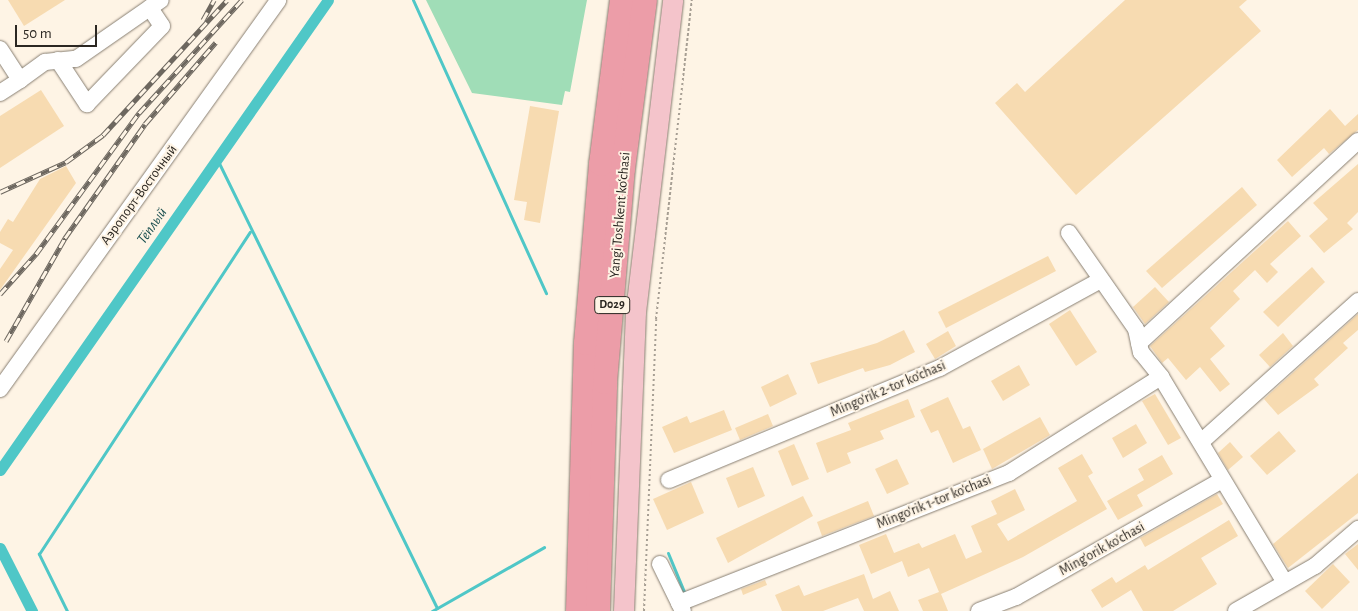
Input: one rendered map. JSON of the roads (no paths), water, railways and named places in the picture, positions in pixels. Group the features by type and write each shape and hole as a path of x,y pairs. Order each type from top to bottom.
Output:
{"highway":[{"name":"Yangi Toshkent ko‘chasi","path":"578,611 586,343 601,164 622,0"},
{"name":"Yangi Toshkent ko‘chasi","path":"598,611 605,382 623,169 645,0"}],"main road":[{"path":"624,611 636,312 673,0"}],"street":[{"name":"Аэропорт-Восточный","path":"1,386 278,0"},
{"path":"0,93 45,62 58,60 76,59 155,4 162,26 86,104 58,60"},
{"path":"0,49 20,80"},
{"path":"1139,343 1358,141"},
{"path":"1069,233 1099,281 1136,329 1141,352 1161,377 1284,582"},
{"name":"Mingo‘rik 2-tor ko‘chasi","path":"669,480 940,368 1099,281"},
{"path":"1201,442 1358,301"},
{"name":"Mingo‘rik 1-tor ko‘chasi","path":"684,604 1009,473 1161,377"},
{"name":"Ming'orik ko'chasi","path":"979,611 1016,597 1222,480"},
{"path":"1236,611 1314,566 1358,528"},
{"path":"660,564 684,604"}],"waterway":[{"name":"Тёплый","path":"0,470 328,0"},
{"path":"413,0 546,293"},
{"path":"217,159 437,608"},
{"path":"67,611 39,554 250,232"},
{"path":"432,611 544,547"},
{"name":"Тёплый","path":"0,548 32,611"},
{"path":"668,553 685,594"}],"railway":[{"path":"203,20 214,0"},
{"path":"0,192 66,162 103,135 227,0"},
{"path":"0,294 36,254 139,113 242,0"},
{"path":"6,341 65,238 145,124 216,42"}]}
